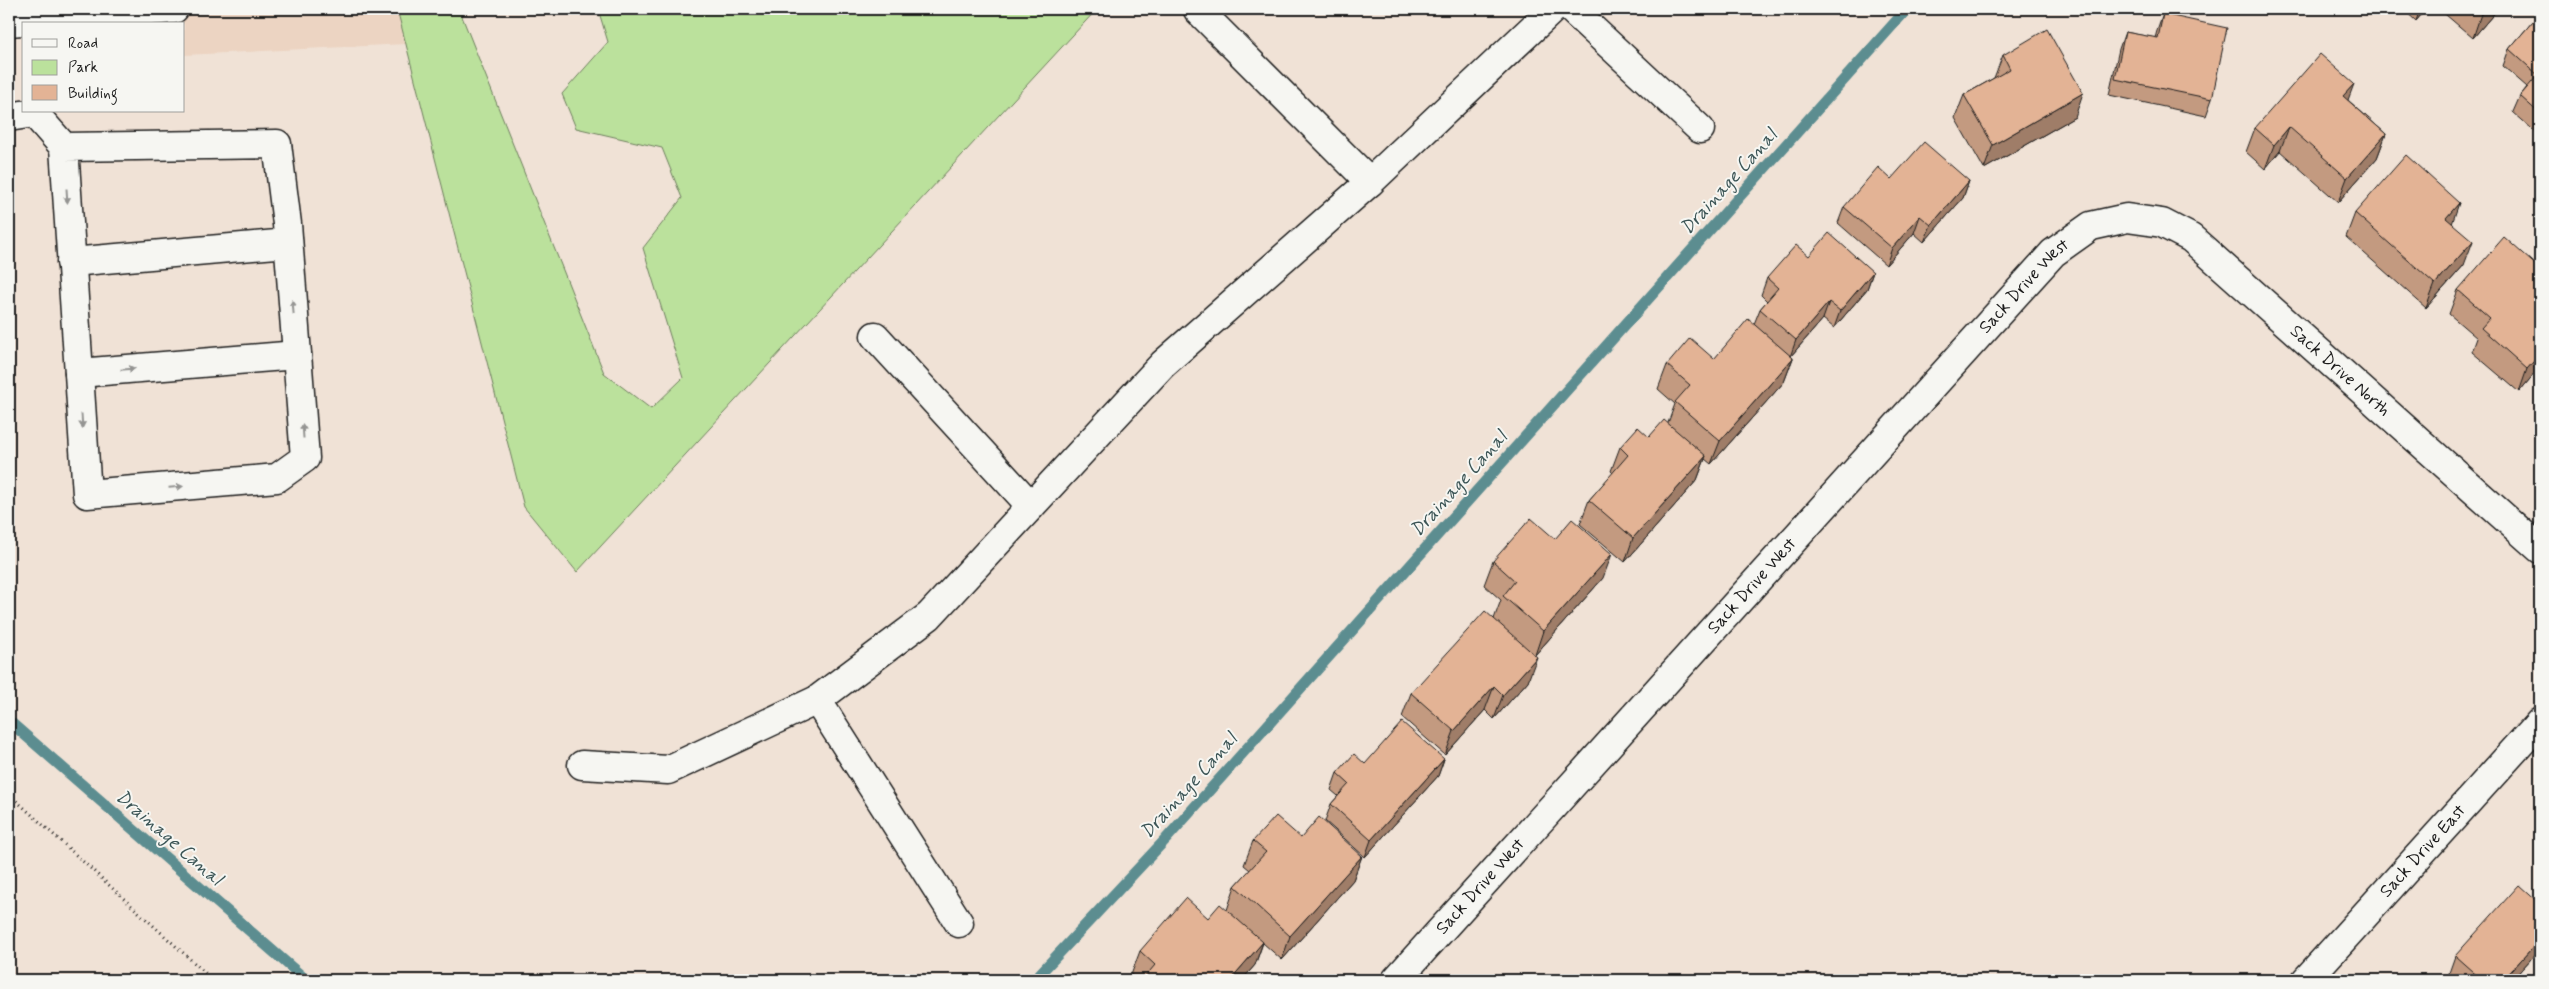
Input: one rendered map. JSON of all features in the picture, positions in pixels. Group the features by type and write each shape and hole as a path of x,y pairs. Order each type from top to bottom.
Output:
{"street":[{"path":"9,22 91,14 174,9"},
{"path":"582,765 668,770 817,700 929,616 1163,364 1370,182 1553,9"},
{"path":"1571,9 1700,129"},
{"path":"1198,10 1370,182"},
{"path":"9,117 34,114 64,147 88,494 277,478 305,458 288,243 277,144 64,147"},
{"name":"Sack Drive North","path":"2127,218 2162,223 2191,238 2540,549"},
{"name":"Sack Drive West","path":"1396,980 2053,253 2091,226 2127,218"},
{"path":"72,262 288,243"},
{"path":"875,336 1031,506"},
{"path":"79,373 297,355"},
{"path":"817,700 959,923"},
{"name":"Sack Drive East","path":"2306,980 2540,722"}],"path":[{"path":"9,794 213,980"}],"shaded area":[{"path":"87,9 397,9 406,44 185,55 185,22 89,22"}],"green space":[{"path":"397,9 459,9 604,373 651,409 683,378 643,248 682,198 662,148 576,128 562,94 608,42 598,9 1097,9 577,572 524,507"}],"building":[{"path":"2475,9 2486,9 2481,14"},
{"path":"2540,13 2540,114 2520,96 2538,75 2509,49"},
{"path":"2163,14 2227,28 2212,99 2115,79 2125,32 2158,38"},
{"path":"2047,29 2083,93 1993,145 1964,95 2010,69 2003,55"},
{"path":"2320,54 2354,84 2343,96 2386,134 2347,178 2289,127 2274,145 2255,128"},
{"path":"1924,142 1969,181 1931,225 1920,216 1892,248 1844,207 1878,167 1891,179"},
{"path":"2406,155 2459,203 2446,218 2473,241 2435,284 2355,213"},
{"path":"1829,233 1873,272 1840,311 1829,302 1796,340 1760,309 1778,288 1767,278 1796,245 1809,256"},
{"path":"2504,237 2540,269 2540,354 2527,369 2481,328 2490,318 2458,290"},
{"path":"1748,319 1793,358 1720,441 1675,402 1690,385 1667,365 1690,338 1714,359"},
{"path":"1664,420 1706,456 1633,538 1589,500 1628,455 1620,447 1638,427 1649,437"},
{"path":"1531,518 1555,539 1572,519 1612,554 1543,631 1503,596 1515,581 1493,561"},
{"path":"1485,611 1537,657 1503,695 1494,686 1454,731 1411,693"},
{"path":"1402,722 1444,759 1371,840 1331,804 1349,784 1337,773 1354,754 1365,764"},
{"path":"1276,816 1301,838 1319,817 1362,856 1290,936 1235,886 1266,852 1253,841"},
{"path":"2519,885 2540,904 2540,939 2503,980 2482,980 2455,956"},
{"path":"1186,898 1208,918 1220,904 1263,942 1230,980 1147,980 1144,978 1155,965 1140,951"}],"waterway":[{"name":"Drainage Canal","path":"1034,980 1166,839 1907,9"},
{"name":"Drainage Canal","path":"9,721 306,980"}]}
